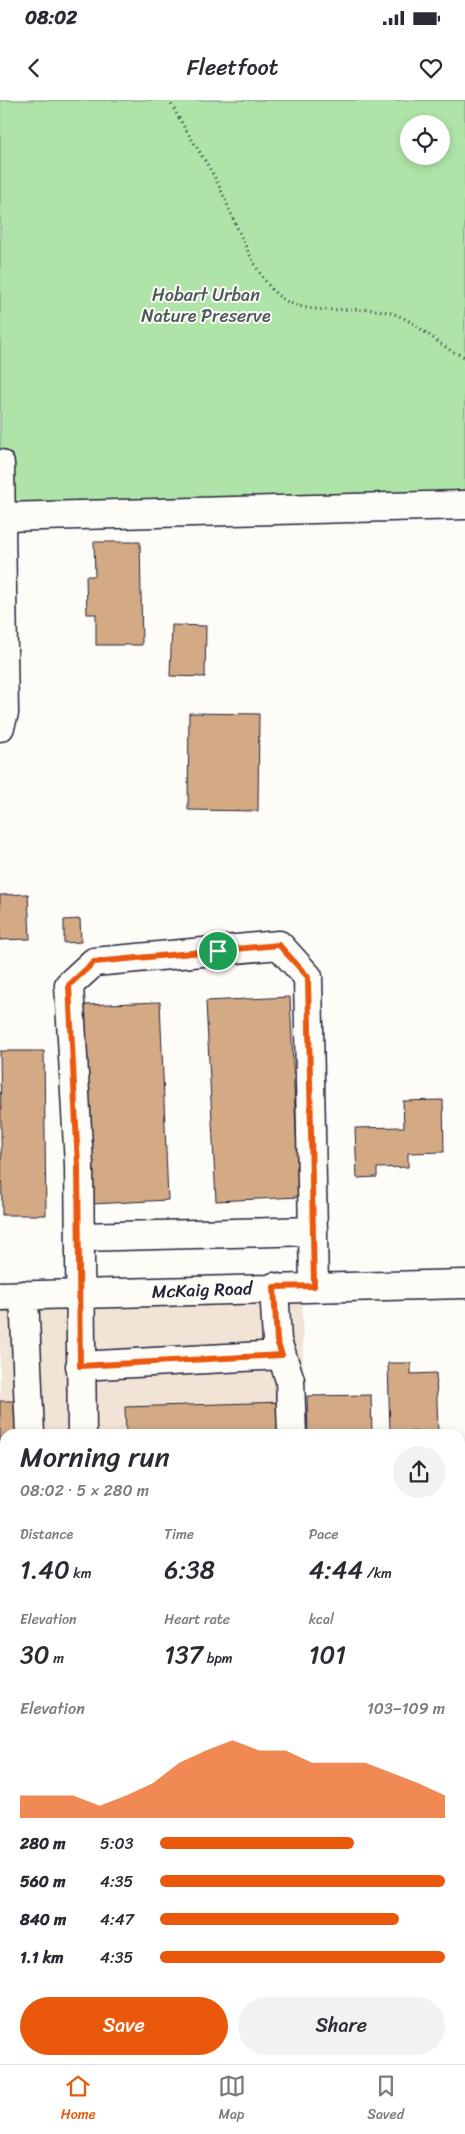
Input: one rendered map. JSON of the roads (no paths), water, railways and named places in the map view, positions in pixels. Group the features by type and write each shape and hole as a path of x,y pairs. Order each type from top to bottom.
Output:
{"street":[{"path":"0,464 4,713 0,728"},
{"path":"2,517 465,505"},
{"path":"82,1429 80,1237 69,985 94,962 279,945 308,977 314,1286"},
{"path":"80,1237 312,1231"},
{"name":"McKaig Road","path":"12,1296 274,1287 465,1284"},
{"path":"274,1287 277,1341 290,1380 292,1429"},
{"path":"12,1296 29,1429"},
{"path":"80,1366 282,1355"}],"park label":[{"name":"Hobart Urban Nature Preserve","path":"206,305"}]}
